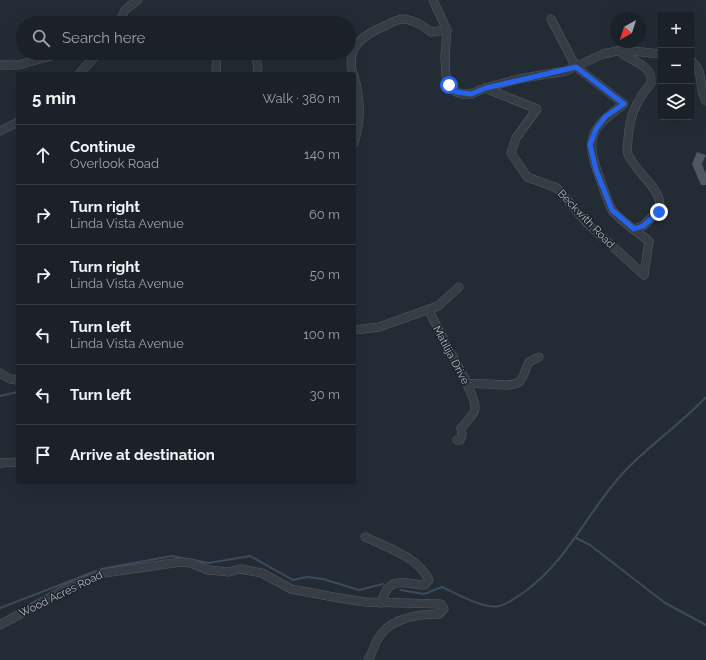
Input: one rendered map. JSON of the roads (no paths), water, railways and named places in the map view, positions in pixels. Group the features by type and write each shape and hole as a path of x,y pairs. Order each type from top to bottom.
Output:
{"street":[{"path":"122,16 125,10 138,0"},
{"path":"433,0 447,30 445,56 446,76 449,85 456,92 463,94 471,94 486,88 576,67 602,54 620,50 636,50 651,54 658,54"},
{"path":"356,45 363,38 380,28 406,19 417,22 432,32 447,30"},
{"path":"551,19 576,67 624,104 605,117 596,129 590,145 596,170 612,210 634,229 643,226 660,209 659,202 652,187 628,155 627,148 631,115 635,106 651,84 651,79 650,72 644,66 627,58 620,50"},
{"path":"0,65 18,66 38,60"},
{"path":"81,72 92,60"},
{"path":"216,72 217,60"},
{"path":"256,60 257,72"},
{"path":"350,60 353,72"},
{"path":"694,63 698,66 701,73 700,87 706,101"},
{"path":"356,81 360,94 360,109 356,132"},
{"name":"Beckwith Road","path":"486,88 537,109 516,138 510,153 527,177 557,188 587,223 644,275 649,241 634,229"},
{"path":"0,131 16,123"},
{"path":"356,330 378,328 429,310 438,306 459,287"},
{"name":"Matilija Drive","path":"429,310 467,384 473,400 475,410 461,428 462,435 460,440 457,440"},
{"path":"467,384 476,382 514,384 522,378 529,362 539,357"},
{"path":"0,374 10,379 16,380"},
{"path":"0,463 16,462"},
{"path":"366,537 408,558 427,574 429,580 425,584 393,584 387,588 381,603"},
{"name":"Wood Acres Road","path":"0,625 67,588 104,573 174,563 191,564 208,570 229,572 240,569 262,573 290,589 339,598 381,603 396,601 441,604 444,609 439,614 421,614 398,621 387,628 377,640 368,660"}],"waterway":[{"path":"0,396 16,392"},
{"path":"401,590 424,594 442,587 462,597 493,607 511,601 539,580 553,566 610,488 623,473 643,453 706,397"},
{"path":"576,538 590,545 665,603 706,625"},
{"path":"0,608 101,569 172,556 187,559"},
{"path":"193,560 209,563 250,556 293,580 307,577 323,579 359,590 383,584"}]}
